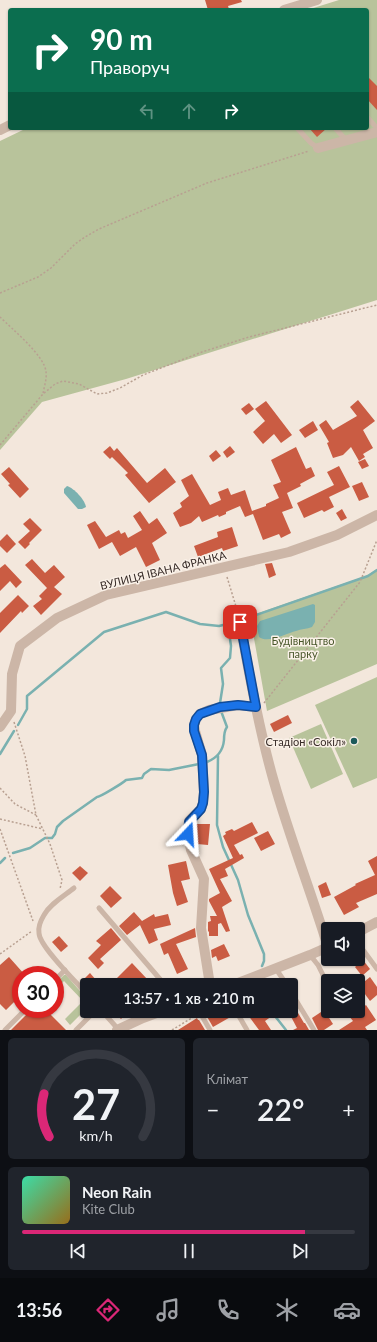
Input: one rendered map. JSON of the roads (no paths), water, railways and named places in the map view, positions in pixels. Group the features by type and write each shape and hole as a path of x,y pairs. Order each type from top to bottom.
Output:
{"street":[{"path":"291,8 317,0"},
{"path":"318,148 377,132"},
{"name":"ВУЛИЦЯ ІВАНА ФРАНКА","path":"0,727 11,702 12,674 20,646 57,618 106,595 289,552 337,535 377,515"},
{"path":"239,617 256,710 273,780 288,831 321,927"},
{"path":"209,978 201,928 204,879 191,850 188,834 189,822 201,809 204,792 202,755 194,731 194,725 200,714 209,710 238,705 256,710"},
{"path":"365,928 377,922"},
{"path":"251,978 321,950"},
{"path":"118,1030 143,1018"}],"lane":[{"path":"369,118 377,128"},
{"path":"299,130 318,148"},
{"path":"336,130 346,140"},
{"path":"74,888 44,914 39,934 41,941 80,986"},
{"path":"99,908 159,978"},
{"path":"365,953 377,969"},
{"path":"310,955 322,974"},
{"path":"276,969 282,978"},
{"path":"298,1004 314,1030"},
{"path":"5,1030 17,1018"},
{"path":"76,1030 88,1018"},
{"path":"108,1018 118,1030"},
{"path":"203,1018 210,1030"},
{"path":"240,1018 247,1030"}],"water":[{"path":"67,486 79,495 84,501 86,507 78,509 64,493 64,489"},
{"path":"313,604 315,605 315,622 312,627 272,639 263,639 259,637 257,626 260,621"}],"waterway":[{"path":"18,725 27,709 27,696 104,632 166,612 200,624 219,626 236,622 368,576 377,570"},
{"path":"220,703 223,684 221,668 230,658 230,639 233,629 232,621"},
{"path":"207,762 219,754 222,748 224,733 227,727 221,711"},
{"path":"0,754 14,731"},
{"path":"218,756 217,825 223,847 238,880 248,915 264,954 262,966"},
{"path":"13,853 30,848 45,838 52,838 57,827 63,821 97,797 112,790 126,780 142,778 144,774 151,769 169,770 199,764"},
{"path":"0,863 5,858"},
{"path":"277,1018 286,1030"}],"place":[{"name":"Стадіон «Сокіл»","path":"354,741"}],"park label":[{"name":"Будівництво парку","path":"303,646"}]}
